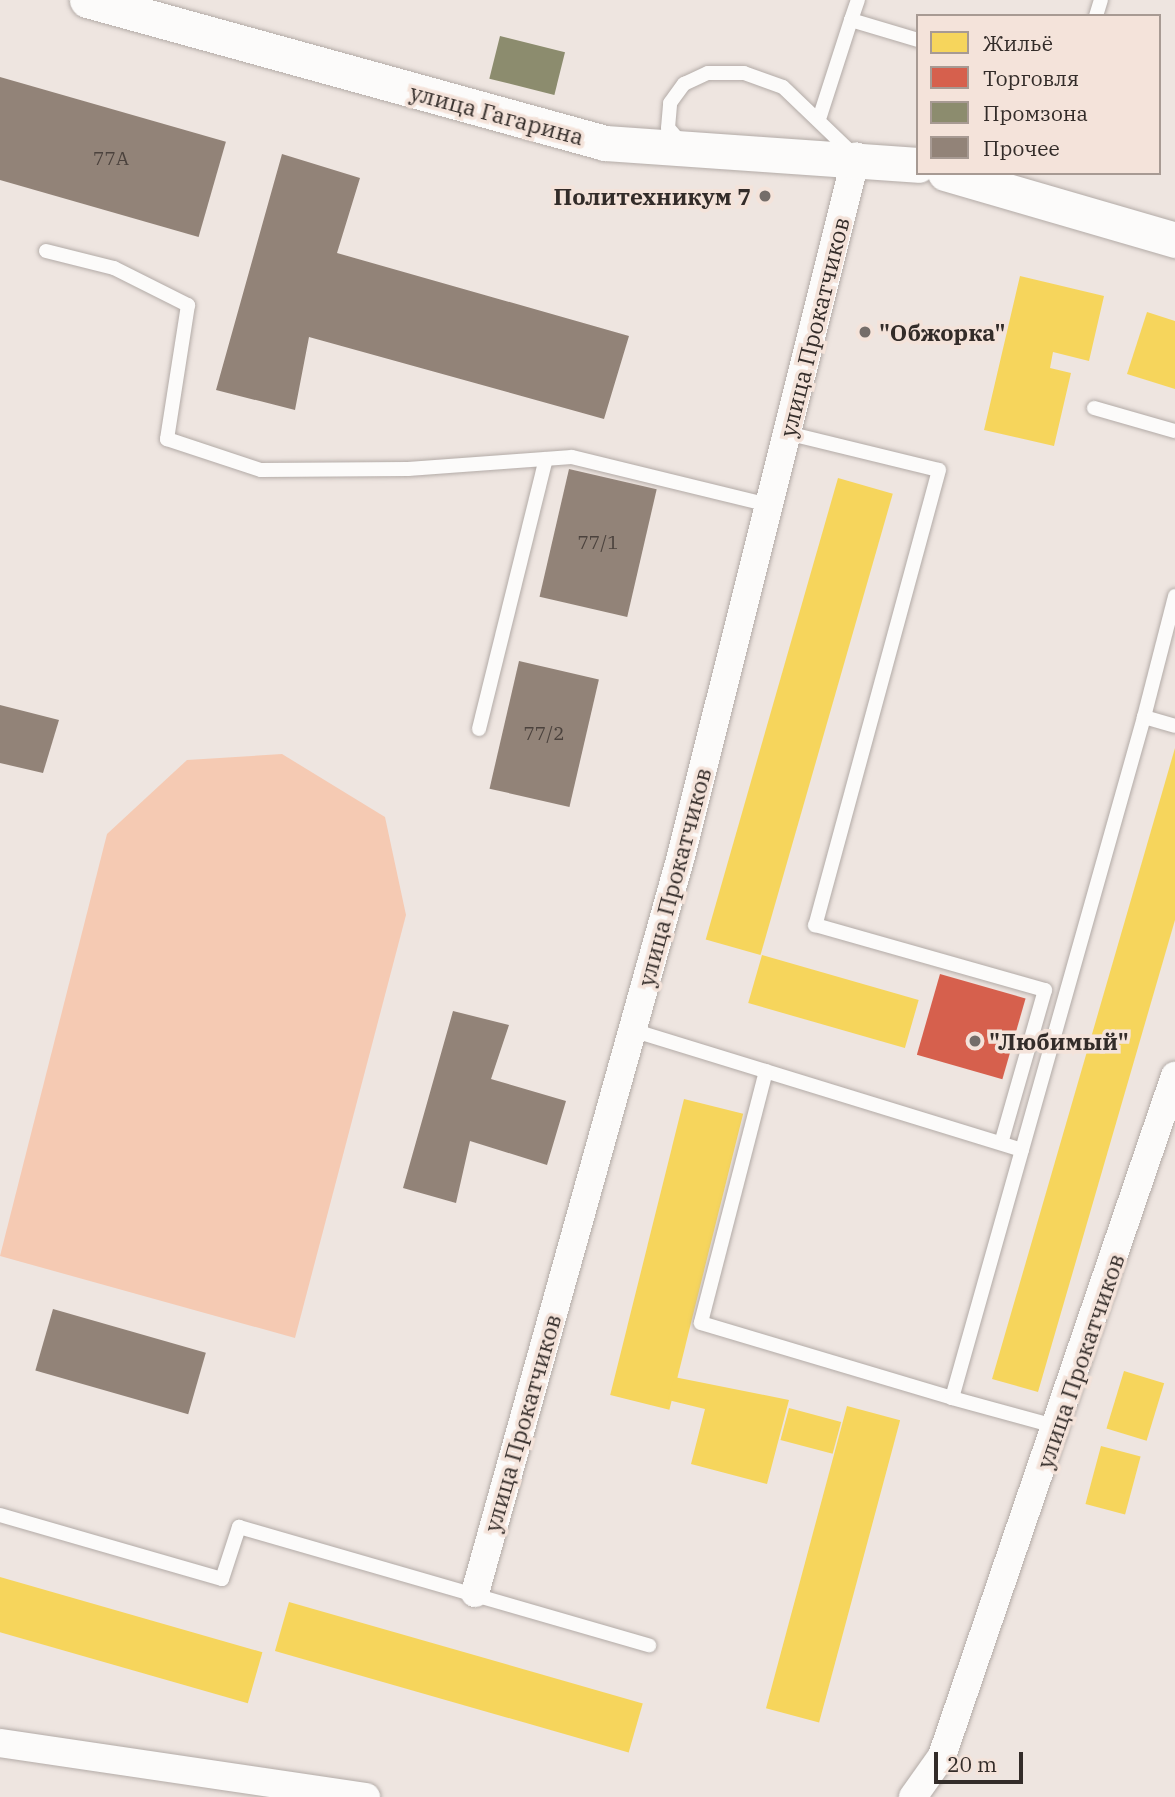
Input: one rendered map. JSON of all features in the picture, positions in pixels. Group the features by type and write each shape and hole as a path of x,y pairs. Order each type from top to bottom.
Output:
{"street":[{"name":"улица Гагарина","path":"87,0 606,143 695,152 856,157 916,165"},
{"name":"улица Прокатчиков","path":"475,1593 632,1030 769,505 856,157"},
{"path":"952,175 1175,240"},
{"name":"улица Прокатчиков","path":"913,1797 942,1756 1169,1116 1175,1076"},
{"path":"0,1743 289,1792 366,1797"}],"lane":[{"path":"820,116 858,0"},
{"path":"851,20 916,39"},
{"path":"695,152 668,128 670,103 684,84 708,74 744,73 783,87 820,116 856,157"},
{"path":"47,251 114,268 188,305 167,439 261,470 572,457 769,505"},
{"path":"1094,408 1175,431"},
{"path":"787,433 939,470 815,925 1045,990 1001,1143"},
{"path":"479,729 546,459"},
{"path":"952,1398 1144,718 1175,597"},
{"path":"1144,718 1175,726"},
{"path":"632,1030 1023,1150"},
{"path":"766,1071 701,1323 1058,1427"},
{"path":"0,1515 222,1579 239,1527 649,1645"}],"shaded area":[{"path":"282,754 385,817 406,915 295,1338 0,1256 107,834 187,760"}],"building: Жильё":[{"path":"1020,276 1104,296 1089,361 1053,352 1050,368 1071,373 1054,446 984,430"},
{"path":"1147,312 1175,321 1175,389 1127,374"},
{"path":"838,478 893,494 760,955 706,939"},
{"path":"1175,748 1175,920 1038,1392 992,1379"},
{"path":"762,955 919,1000 905,1048 748,1003"},
{"path":"684,1099 743,1114 669,1410 610,1395"},
{"path":"1124,1371 1164,1383 1147,1441 1106,1428"},
{"path":"674,1377 789,1400 767,1484 691,1464 705,1409 668,1400"},
{"path":"847,1406 900,1420 819,1723 766,1708"},
{"path":"789,1408 841,1422 833,1454 780,1440"},
{"path":"1101,1446 1141,1457 1125,1515 1085,1504"},
{"path":"0,1577 262,1652 248,1703 0,1632"},
{"path":"289,1602 643,1703 629,1752 275,1651"}],"building: Торговля":[{"path":"940,974 1026,999 1002,1079 917,1055"}],"building: Промзона":[{"path":"500,36 565,52 554,95 489,79"}],"building: Прочее":[{"path":"0,77 226,142 199,237 0,180"},
{"path":"282,154 360,178 337,253 629,336 604,419 309,337 295,410 216,390"},
{"path":"569,469 657,489 627,617 540,597"},
{"path":"519,661 599,679 569,807 490,789"},
{"path":"0,705 59,720 43,773 0,763"},
{"path":"453,1011 509,1025 491,1079 566,1101 547,1165 470,1141 456,1203 403,1188"},
{"path":"53,1309 206,1353 188,1414 35,1371"}],"place":[{"name":"Политехникум 7","path":"765,196"},
{"name":"\"Обжорка\"","path":"865,332"},
{"name":"\"Любимый\"","path":"975,1041"}]}
